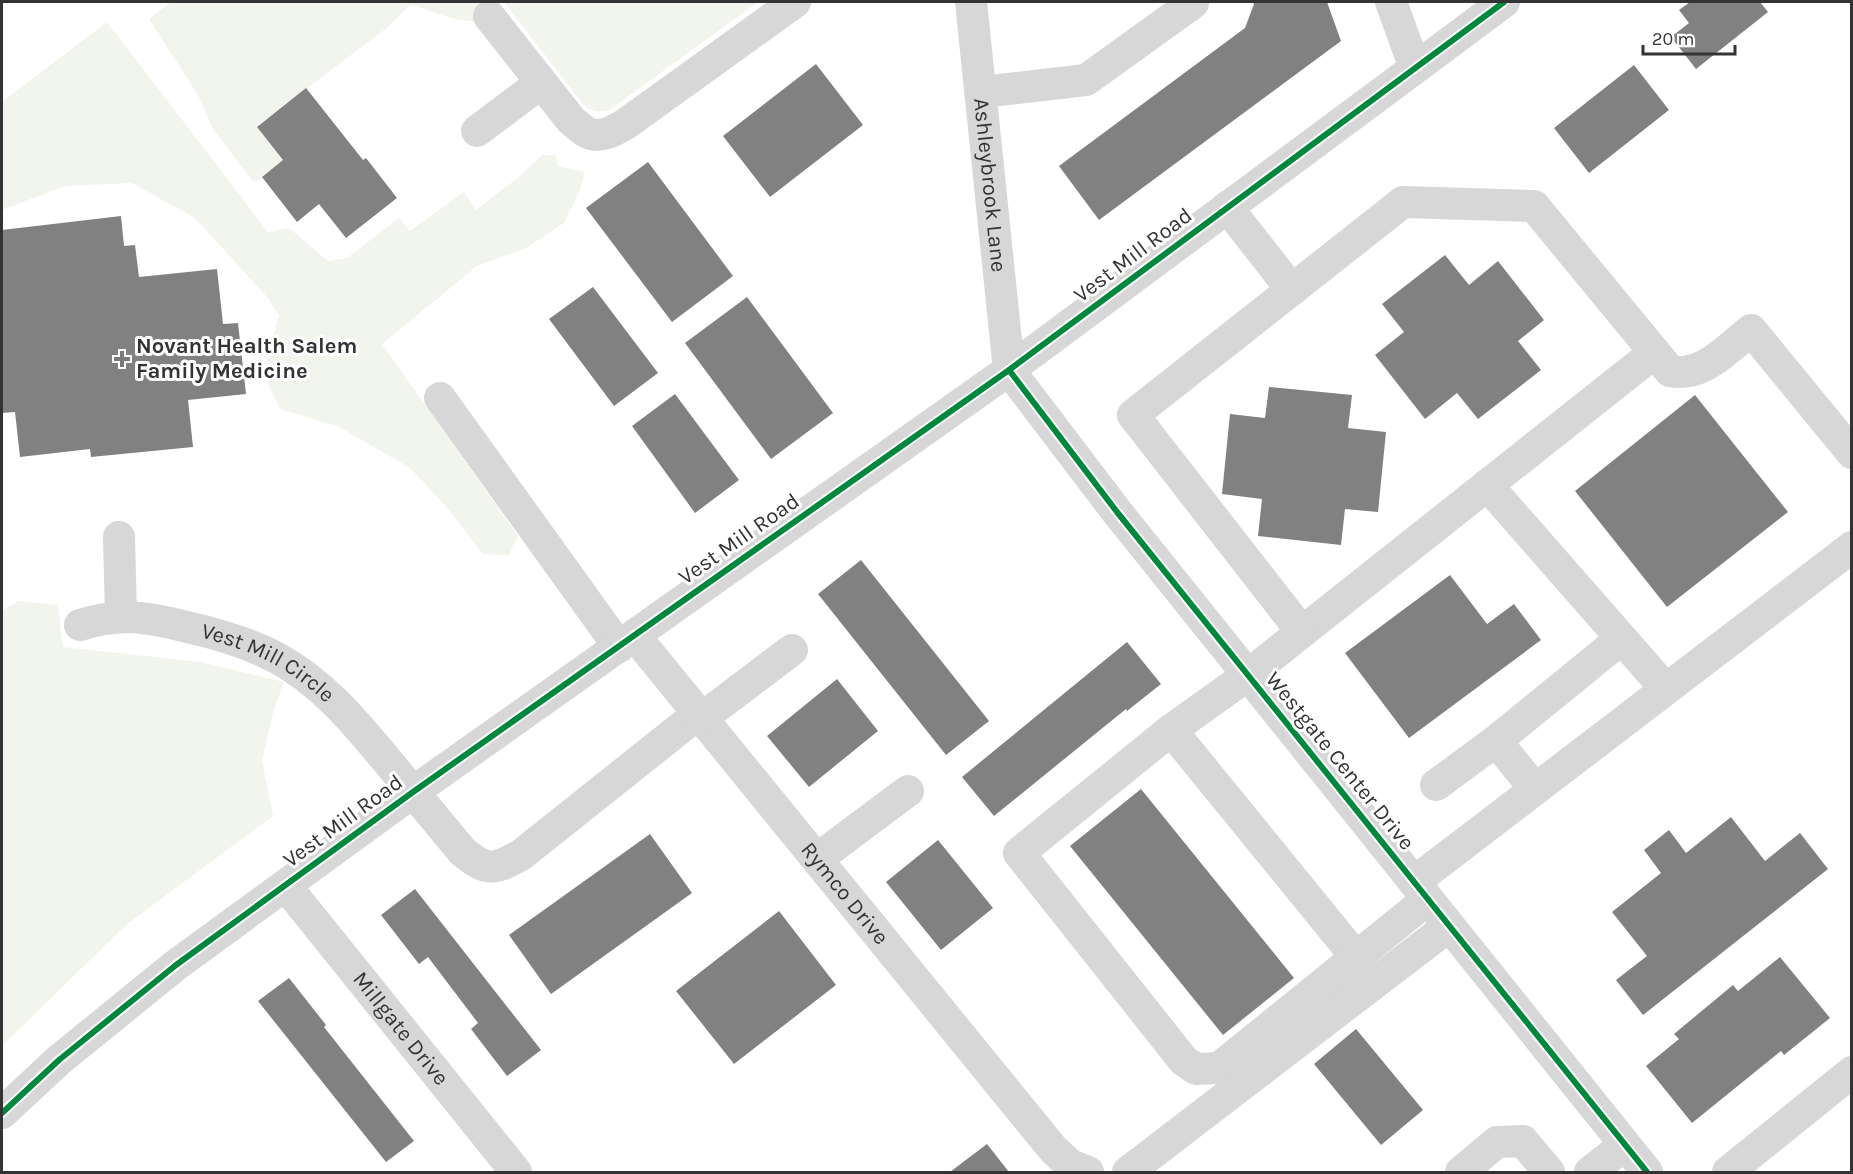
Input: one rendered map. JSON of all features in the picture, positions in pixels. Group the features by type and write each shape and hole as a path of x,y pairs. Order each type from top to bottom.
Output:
{"street":[{"path":"489,16 571,120 588,133 602,134 627,123 795,2"},
{"name":"Ashleybrook Lane","path":"971,2 1009,370"},
{"path":"982,92 1086,80 1192,2"},
{"path":"1391,2 1414,68"},
{"name":"Vest Mill Road","path":"2,1113 59,1060 176,965 413,792 1009,370 1504,2"},
{"path":"477,131 541,83"},
{"path":"1302,632 1133,416 1403,202 1534,206 1670,371 1691,372 1713,360 1751,330 1851,453"},
{"path":"1227,207 1292,290"},
{"path":"1654,353 1248,675 1171,730 1019,853 1184,1061 1196,1069 1219,1068 1356,957 1421,891 1535,789 1851,547"},
{"name":"Westgate Center Drive","path":"1009,370 1117,512 1647,1173"},
{"name":"Rymco Drive","path":"440,398 627,641 700,716 1053,1149 1070,1165 1088,1173"},
{"path":"1487,485 1665,688"},
{"path":"119,537 121,616"},
{"name":"Vest Mill Circle","path":"80,625 121,616 142,617 218,633 277,658 310,681 341,708 364,732 463,852 479,866 500,867 521,855 700,716 792,650"},
{"path":"1436,785 1496,741 1621,639"},
{"path":"1171,730 1356,957"},
{"path":"1496,741 1535,789"},
{"path":"817,859 908,791"},
{"name":"Millgate Drive","path":"286,886 516,1173"},
{"path":"1128,1173 1449,926"},
{"path":"1728,1173 1851,1072"},
{"path":"1461,1173 1497,1142 1523,1141 1549,1173"},
{"path":"1590,1173 1625,1145"}],"shaded area":[{"path":"171,2 496,2 473,21 448,17 410,5 388,27 257,126 283,160 254,183 213,129 198,95 149,19"},
{"path":"504,2 758,2 608,111 601,111 592,110 583,104"},
{"path":"107,22 268,232 289,228 328,261 347,258 399,218 410,231 464,192 476,210 520,176 542,155 555,155 558,166 585,172 579,193 564,223 526,248 477,266 382,344 518,536 509,555 483,554 444,504 410,468 337,426 280,409 263,373 279,316 268,298 195,218 132,183 65,186 2,210 2,102"},
{"path":"18,601 58,605 63,647 200,662 284,682 274,709 262,761 273,816 126,925 2,1046 2,611"}],"building":[{"path":"1253,2 1327,2 1341,41 1099,220 1059,166 1245,28"},
{"path":"1690,2 1760,2 1768,12 1696,69 1671,37 1689,23 1679,10"},
{"path":"816,64 863,125 770,197 723,136"},
{"path":"1634,65 1669,110 1589,173 1554,128"},
{"path":"306,88 363,160 366,158 397,198 346,238 319,204 297,222 262,177 283,160 257,127"},
{"path":"648,162 733,276 672,322 586,208"},
{"name":"Novant Health Salem Family Medicine","path":"121,216 124,246 135,245 139,277 217,269 223,324 238,323 246,394 188,400 193,447 91,457 90,449 20,457 15,412 2,413 2,230"},
{"path":"1445,255 1469,285 1498,261 1544,320 1518,341 1541,370 1478,419 1457,393 1425,419 1375,355 1404,332 1382,304"},
{"path":"593,287 658,373 614,406 549,319"},
{"path":"747,297 833,413 771,459 685,343"},
{"path":"1269,387 1352,395 1348,428 1386,432 1378,512 1345,509 1341,545 1258,536 1262,499 1222,494 1230,414 1265,418"},
{"path":"675,394 739,480 695,513 632,426"},
{"path":"1695,395 1788,512 1667,607 1575,491"},
{"path":"861,560 989,721 946,755 818,594"},
{"path":"1450,575 1487,624 1514,604 1541,640 1409,738 1345,653"},
{"path":"1127,642 1161,684 1127,711 1126,709 994,816 962,777"},
{"path":"837,679 878,731 809,787 767,736"},
{"path":"1141,789 1294,978 1223,1035 1070,846"},
{"path":"1731,817 1765,861 1800,833 1828,869 1643,1015 1616,980 1647,956 1612,912 1661,873 1644,850 1669,830 1686,853"},
{"path":"650,834 692,893 551,994 509,935"},
{"path":"938,840 993,908 941,950 886,882"},
{"path":"415,889 541,1050 507,1076 471,1029 478,1023 428,957 419,964 381,915"},
{"path":"779,911 836,985 734,1064 676,991"},
{"path":"1780,957 1830,1018 1784,1055 1781,1051 1692,1123 1646,1066 1679,1039 1674,1034 1733,985 1738,991"},
{"path":"289,978 326,1025 324,1027 414,1141 386,1162 258,1001"},
{"path":"1356,1029 1423,1110 1381,1145 1314,1064"},
{"path":"987,1144 1009,1172 950,1172"}],"cycle path":[{"path":"2,1113 59,1060 176,965 413,792 1009,370 1504,2"},
{"path":"1009,370 1117,512 1647,1172"}],"place":[{"name":"Novant Health Salem Family Medicine","path":"122,359"}]}
